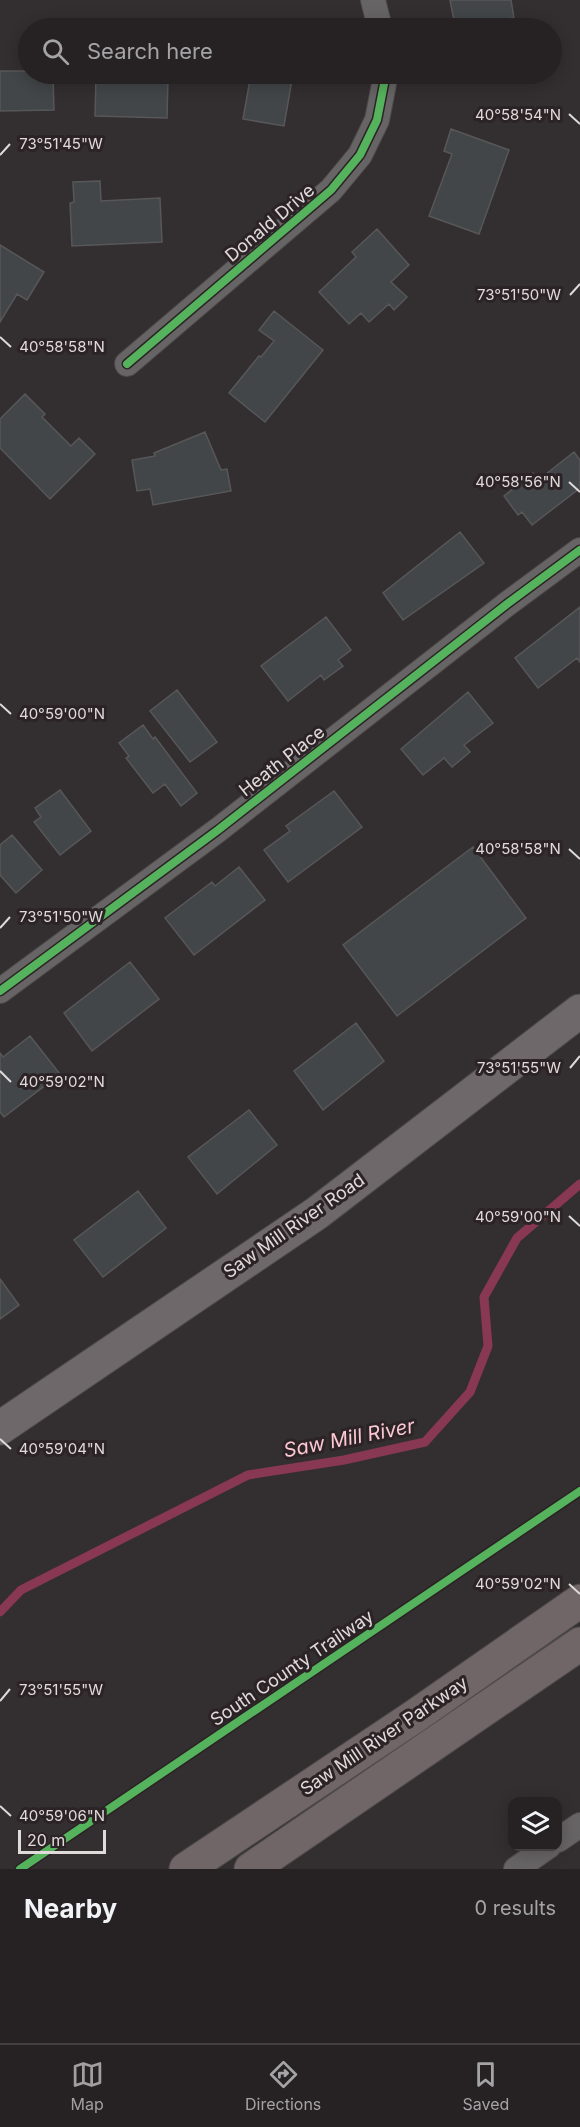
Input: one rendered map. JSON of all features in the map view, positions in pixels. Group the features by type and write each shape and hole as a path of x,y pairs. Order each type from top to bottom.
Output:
{"highway":[{"name":"Saw Mill River Parkway","path":"186,1869 415,1716 580,1601"},
{"name":"Saw Mill River Parkway","path":"250,1869 580,1644"}],"main road":[{"name":"Saw Mill River Road","path":"0,1428 317,1213 580,1012"}],"street":[{"path":"373,0 378,18"},
{"name":"Donald Drive","path":"127,364 331,190 360,155 377,120 384,84"},
{"name":"Heath Place","path":"0,991 218,830 507,604 580,550"},
{"path":"562,1837 580,1825"},
{"path":"516,1869 542,1851"}],"building":[{"path":"450,0 511,0 514,18 453,18"},
{"path":"0,71 18,71 18,84 53,84 54,110 0,111"},
{"path":"96,84 168,84 167,118 95,116"},
{"path":"249,84 291,84 284,126 243,119"},
{"path":"451,129 509,150 479,234 429,216 452,154 444,151"},
{"path":"100,181 101,201 160,198 162,242 72,246 70,203 74,202 73,182"},
{"path":"377,229 409,265 391,282 407,297 394,310 389,304 369,322 361,313 349,324 319,292 356,257 352,252"},
{"path":"0,245 44,272 27,300 17,294 0,322"},
{"path":"274,311 323,350 265,422 229,393 274,341 259,330"},
{"path":"25,394 45,414 42,417 71,446 79,438 95,454 50,499 0,448 0,419"},
{"path":"205,432 221,470 227,469 231,491 153,505 150,489 137,491 132,460 155,456 154,453"},
{"path":"574,452 580,460 580,488 532,525 522,512 518,515 504,496 533,473 540,482 548,476 546,474"},
{"path":"460,532 484,563 403,620 383,593"},
{"path":"580,607 580,662 577,658 538,688 515,658"},
{"path":"326,617 351,650 338,660 343,666 324,680 321,675 288,701 261,666"},
{"path":"177,690 217,742 190,762 150,711"},
{"path":"468,692 493,723 464,745 470,752 452,767 444,758 423,775 401,749"},
{"path":"143,725 153,739 155,737 197,793 181,806 165,784 153,793 126,758 129,756 119,743"},
{"path":"60,790 91,831 60,855 34,822 41,817 35,808"},
{"path":"334,791 362,827 288,882 264,850 290,831 286,826"},
{"path":"12,835 42,870 16,893 0,875 0,845"},
{"path":"473,847 526,918 397,1016 343,945"},
{"path":"239,867 265,900 194,955 165,918 212,882 215,886"},
{"path":"130,962 159,999 92,1051 64,1013"},
{"path":"356,1023 384,1061 323,1110 294,1071"},
{"path":"30,1036 60,1074 4,1117 0,1112 0,1053 3,1057"},
{"path":"249,1110 277,1145 217,1194 188,1157"},
{"path":"138,1191 166,1228 103,1277 74,1240"},
{"path":"0,1279 19,1305 0,1319"}],"waterway":[{"name":"Saw Mill River","path":"0,1612 21,1590 248,1475 344,1460 425,1442 470,1392 488,1346 484,1297 517,1238 580,1184"}],"cycle path":[{"path":"127,364 331,190 360,155 377,120 384,84"},
{"path":"0,991 218,830 507,604 580,550"},
{"name":"South County Trailway","path":"20,1869 580,1491"}]}
